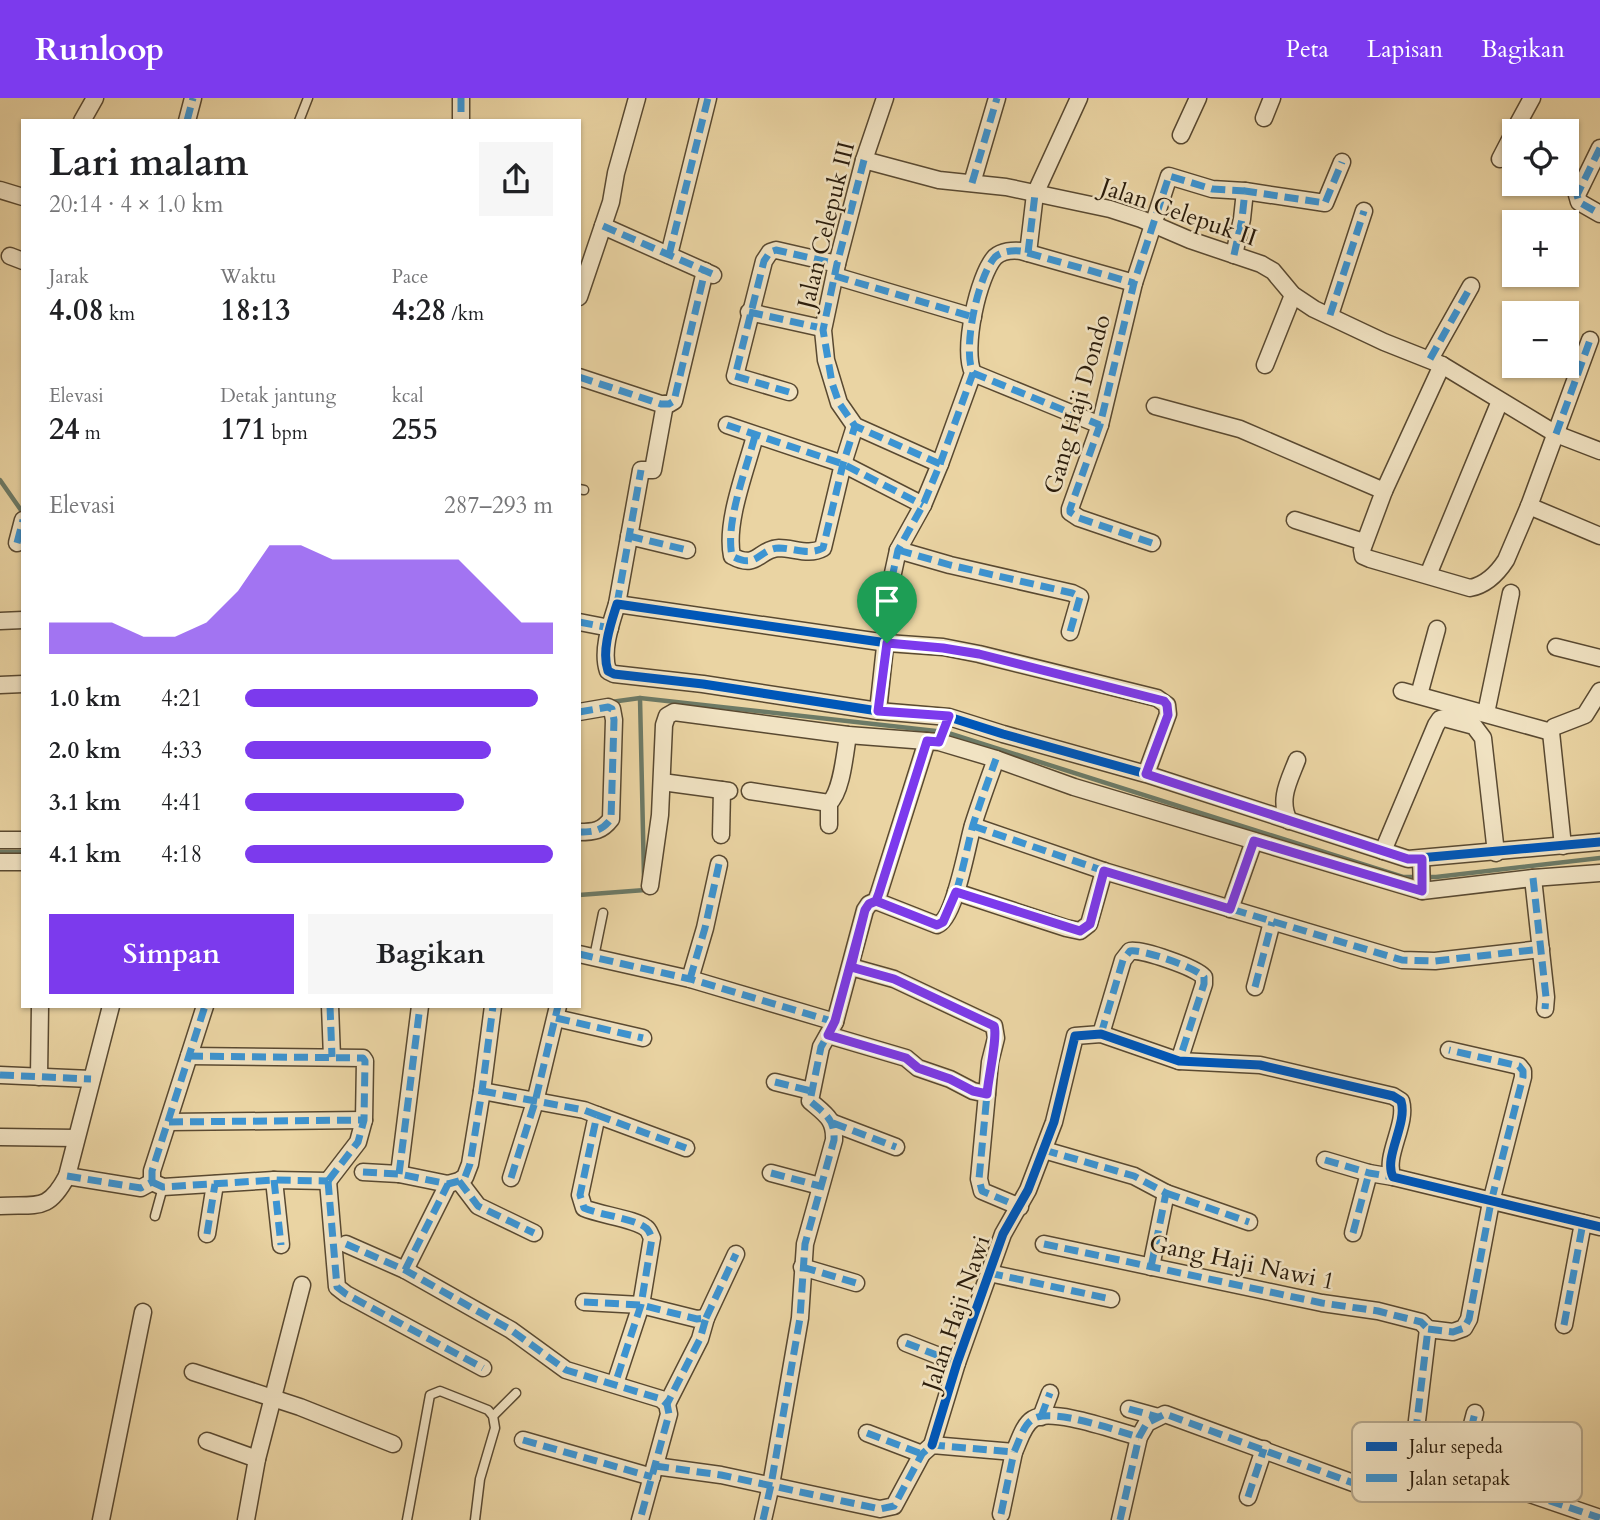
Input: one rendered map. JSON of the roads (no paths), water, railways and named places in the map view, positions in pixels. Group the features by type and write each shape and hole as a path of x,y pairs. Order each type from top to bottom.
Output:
{"street":[{"path":"83,119 95,98"},
{"path":"188,119 193,98"},
{"path":"461,98 461,119"},
{"path":"581,291 603,226 638,98"},
{"path":"669,255 708,98"},
{"name":"Jalan Celepuk III","path":"855,426 839,402 827,360 823,330 864,160 885,98"},
{"path":"972,183 997,98"},
{"path":"1028,253 1035,194 1079,98"},
{"path":"1181,135 1198,98"},
{"path":"1264,118 1272,98"},
{"path":"1521,119 1532,98"},
{"path":"1600,148 1577,195 1579,202 1600,214"},
{"path":"1500,159 1502,155"},
{"name":"Jalan Celepuk II","path":"864,160 939,180 1006,187 1110,209 1261,264 1273,271 1293,295 1314,309 1384,342 1436,362 1556,433 1600,451"},
{"path":"1234,255 1245,191 1325,203 1342,162"},
{"name":"Gang Haji Dondo","path":"1152,543 1079,518 1070,512 1100,425 1134,283 1169,176 1212,189 1245,191"},
{"path":"0,190 21,196"},
{"path":"1330,315 1364,211"},
{"path":"581,378 665,404 674,401 710,273 603,226"},
{"path":"878,711 893,573 898,550 923,505 973,373 969,349 973,317 985,274 995,257 1012,250 1134,283"},
{"path":"789,392 735,376 749,312 764,261 770,252 787,252 973,317"},
{"path":"1471,286 1436,362 1384,491 1364,542 1363,556 1470,588 1482,586 1501,569 1529,506 1590,340"},
{"path":"1265,365 1293,295"},
{"path":"749,312 817,327"},
{"path":"973,373 1100,425"},
{"path":"1428,575 1500,401"},
{"path":"665,404 653,470 641,470 617,604 610,628 606,664 608,671 614,674 703,684 878,711 948,718 1146,774 1421,862 1600,842"},
{"path":"1155,406 1240,429 1384,491"},
{"path":"727,425 843,464 923,505"},
{"path":"755,436 734,515 730,543 732,556 743,561 759,558 777,548 804,552 823,548 855,426 940,464"},
{"path":"1529,506 1600,536"},
{"path":"1295,520 1364,542"},
{"path":"0,543 21,533"},
{"path":"629,536 687,550"},
{"path":"898,550 1072,593 1080,597 1080,604 1070,632"},
{"path":"1486,713 1511,593"},
{"path":"617,604 979,654 1164,701 1168,715 1146,774"},
{"path":"0,621 21,620"},
{"path":"581,622 610,628"},
{"path":"1419,695 1437,629"},
{"path":"1556,648 1600,658"},
{"path":"0,685 21,684"},
{"path":"1402,691 1551,732"},
{"path":"1563,846 1551,732 1554,727 1585,716 1600,691"},
{"path":"581,712 601,707 612,709 614,767 611,819 595,832 581,832"},
{"path":"650,886 662,782 664,725 667,716 674,712 848,735 935,740 1074,787 1422,889 1600,873"},
{"path":"876,901 935,740 948,718"},
{"path":"1383,851 1436,725 1444,718 1474,726 1483,738 1496,853"},
{"path":"829,825 829,803 837,790 848,735"},
{"path":"763,1520 800,1318 805,1244 834,1140 833,1123 827,1114 810,1101 821,1047 832,1028 865,910 869,904 876,901 937,925 943,922 956,892 973,826 996,759"},
{"path":"1289,821 1283,809 1283,801 1297,760"},
{"path":"662,782 725,790 721,835"},
{"path":"750,791 829,803"},
{"path":"973,826 1104,871 1363,950 1416,962 1541,949"},
{"path":"0,840 21,840"},
{"path":"1230,909 1254,841"},
{"path":"0,862 21,862"},
{"path":"1421,862 1422,889"},
{"path":"690,979 703,937 719,864"},
{"path":"956,892 1080,931 1090,924 1104,871"},
{"path":"1533,878 1545,1009"},
{"path":"1255,986 1272,922"},
{"path":"1179,1061 1204,977 1192,969 1135,950 1130,951 1124,960 1101,1034 1179,1061 1260,1065 1393,1096 1401,1101 1404,1110 1391,1162 1390,1172 1393,1177"},
{"path":"587,955 690,979 832,1028 906,1058 918,1068 950,1079 973,1091 987,1094"},
{"path":"851,967 894,979 994,1026 996,1038 990,1062 980,1186 982,1191 1020,1207"},
{"path":"39,1077 40,1008"},
{"path":"0,1206 43,1204 54,1198 67,1176 110,1008"},
{"path":"157,1185 152,1171 204,1008"},
{"path":"330,1008 332,1057"},
{"path":"399,1174 420,1008"},
{"path":"405,1270 453,1183 465,1177 470,1164 493,1008"},
{"path":"511,1178 535,1102 557,1012 643,1038"},
{"name":"Jalan Haji Nawi","path":"879,1515 894,1506 927,1450 1003,1234 1020,1207 1054,1122 1073,1039 1079,1034 1101,1034"},
{"path":"1417,1422 1428,1329 1453,1332 1464,1328 1469,1319 1491,1202 1523,1077 1519,1066 1449,1050"},
{"path":"189,1056 363,1058 364,1120 358,1142 328,1181 337,1287 483,1368"},
{"path":"0,1075 91,1079"},
{"path":"775,1083 811,1091"},
{"path":"482,1091 584,1110 687,1148"},
{"path":"597,1115 580,1195 584,1208 646,1227 652,1238 640,1305 615,1384"},
{"path":"169,1122 364,1120"},
{"path":"833,1123 896,1147"},
{"path":"0,1137 76,1138"},
{"path":"1044,1150 1134,1176 1166,1193 1249,1222"},
{"path":"1325,1160 1369,1173 1600,1227"},
{"path":"363,1172 399,1174 453,1183 478,1206 534,1233"},
{"path":"771,1173 820,1186"},
{"path":"1353,1233 1369,1173"},
{"path":"67,1176 141,1188 274,1180 328,1181"},
{"path":"274,1180 281,1245"},
{"path":"207,1234 215,1184"},
{"path":"1151,1267 1166,1193"},
{"path":"1563,1325 1583,1223"},
{"path":"346,1244 405,1270 511,1330 566,1370 661,1399 667,1404"},
{"name":"Gang Haji Nawi 1","path":"1044,1244 1322,1303 1378,1311 1421,1322 1428,1329"},
{"path":"640,1520 669,1414 667,1404 700,1339 706,1318 736,1254"},
{"path":"802,1267 856,1283"},
{"path":"989,1273 1111,1299"},
{"path":"246,1520 257,1459 302,1285"},
{"path":"584,1303 640,1305 697,1319 706,1318"},
{"path":"101,1520 143,1312"},
{"path":"906,1343 957,1363"},
{"path":"193,1372 300,1407 393,1444"},
{"path":"1041,1417 1050,1393"},
{"path":"1129,1409 1158,1417"},
{"path":"1473,1422 1475,1413"},
{"path":"1120,1520 1139,1437 1147,1423 1165,1414 1352,1483"},
{"path":"1001,1514 1014,1452 1027,1424 1035,1418 1062,1416 1139,1437"},
{"path":"867,1433 927,1450 1014,1452"},
{"path":"523,1440 654,1472 721,1475 771,1485 879,1515"},
{"path":"207,1441 257,1459"},
{"path":"1248,1497 1264,1450"},
{"path":"1553,1502 1600,1518"}],"lane":[{"path":"300,119 308,98"},
{"path":"587,955 603,914"},
{"path":"155,1216 157,1185"},
{"path":"407,1520 430,1395 440,1391 488,1410 493,1416 495,1428 480,1479 475,1520"},
{"path":"493,1416 516,1393"}],"waterway":[{"path":"0,480 21,510"},
{"path":"640,698 644,877"},
{"path":"611,702 640,698 945,732 1403,877 1436,877 1600,858"},
{"path":"0,852 21,852"},
{"path":"581,895 645,890 645,886"}]}
